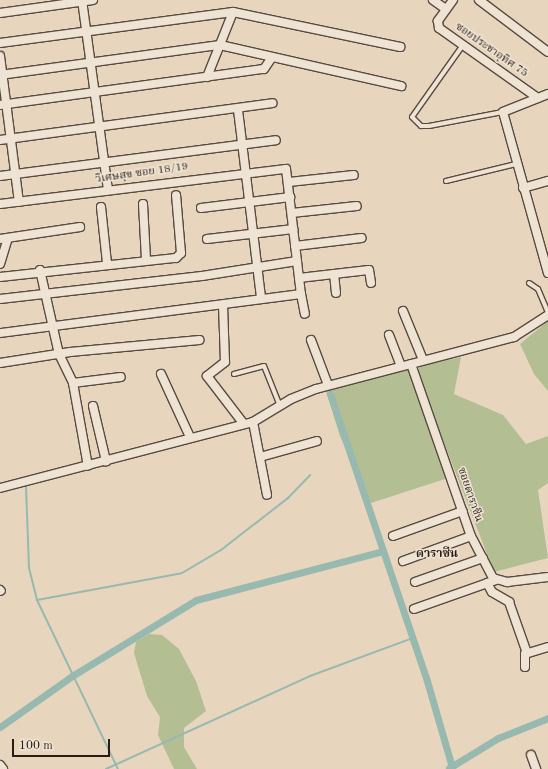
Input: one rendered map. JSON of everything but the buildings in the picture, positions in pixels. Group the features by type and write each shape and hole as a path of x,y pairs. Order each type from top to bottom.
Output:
{"street":[{"path":"0,12 93,0"},
{"path":"433,0 446,9"},
{"name":"ซอยประชาอุทิศ 75","path":"453,0 438,21 439,28 538,98"},
{"path":"479,0 548,52"},
{"path":"82,1 85,32 108,190"},
{"path":"206,77 233,12"},
{"path":"0,43 233,12 400,47"},
{"path":"1,75 90,61 220,45 401,86"},
{"path":"0,56 3,104 12,138 19,202"},
{"path":"3,104 264,69 272,57"},
{"path":"548,94 503,112 516,164 548,273"},
{"path":"0,140 99,126 238,110 272,103"},
{"path":"238,110 261,298"},
{"path":"0,176 276,140"},
{"name":"วิเศษสุข ซอย 18/19","path":"0,204 287,169 289,182"},
{"path":"305,314 295,246 289,182 354,175"},
{"path":"523,188 548,181"},
{"path":"0,276 40,270 146,259 176,258 181,253 176,195"},
{"path":"201,208 290,197"},
{"path":"143,204 146,259"},
{"path":"292,213 358,206"},
{"path":"101,207 107,263"},
{"path":"0,264 4,239 80,227"},
{"path":"207,239 293,229"},
{"path":"295,246 362,238"},
{"path":"0,298 202,276 258,265 297,261"},
{"path":"40,270 59,354 73,383 88,466"},
{"path":"299,278 368,270 371,283"},
{"path":"334,274 336,293"},
{"path":"0,333 52,324 223,305 261,298 301,294"},
{"path":"223,305 225,362 207,376 243,423"},
{"path":"403,311 423,360"},
{"path":"0,488 88,466 243,423 253,422 280,407 328,385 522,334 548,315"},
{"path":"389,335 401,366"},
{"path":"0,363 59,354 199,340"},
{"path":"311,340 328,385"},
{"name":"ซอยดาราซีน","path":"411,364 471,536 496,580"},
{"path":"161,374 190,437"},
{"path":"73,383 121,377"},
{"path":"93,406 106,461"},
{"path":"253,422 267,495"},
{"path":"260,457 317,441"},
{"path":"393,536 463,511"},
{"path":"403,561 471,536"},
{"path":"416,582 483,558"},
{"path":"414,609 496,580 548,577"},
{"path":"487,583 492,592 509,602 527,653"},
{"path":"525,667 523,656 527,653 548,647"},
{"path":"531,755 536,769"},
{"path":"0,765 3,769"}],"lane":[{"path":"464,45 412,117 421,126 429,126 503,112"},
{"path":"446,182 516,164"},
{"path":"529,283 538,289 548,312"},
{"path":"234,374 264,366 280,407"}],"green space":[{"path":"548,321 548,391 534,374 520,344"},
{"path":"461,357 454,394 503,415 526,444 548,436 548,483 538,490 548,558 494,572 417,373 420,366"},
{"path":"408,369 448,478 371,503 340,436 326,391"},
{"path":"149,634 162,635 179,649 196,681 206,711 184,728 184,747 197,769 174,769 158,735 160,717 147,696 134,653 136,642"}],"waterway":[{"path":"330,394 427,681 452,767"},
{"path":"37,600 182,573 221,550 288,498 310,475"},
{"path":"26,486 29,568 37,600 118,769"},
{"path":"0,727 72,676 196,600 383,551"},
{"path":"106,769 310,676 413,638"},
{"path":"449,768 498,738 548,718"}],"district":[{"name":"ดาราซีน","path":"437,555"}]}
